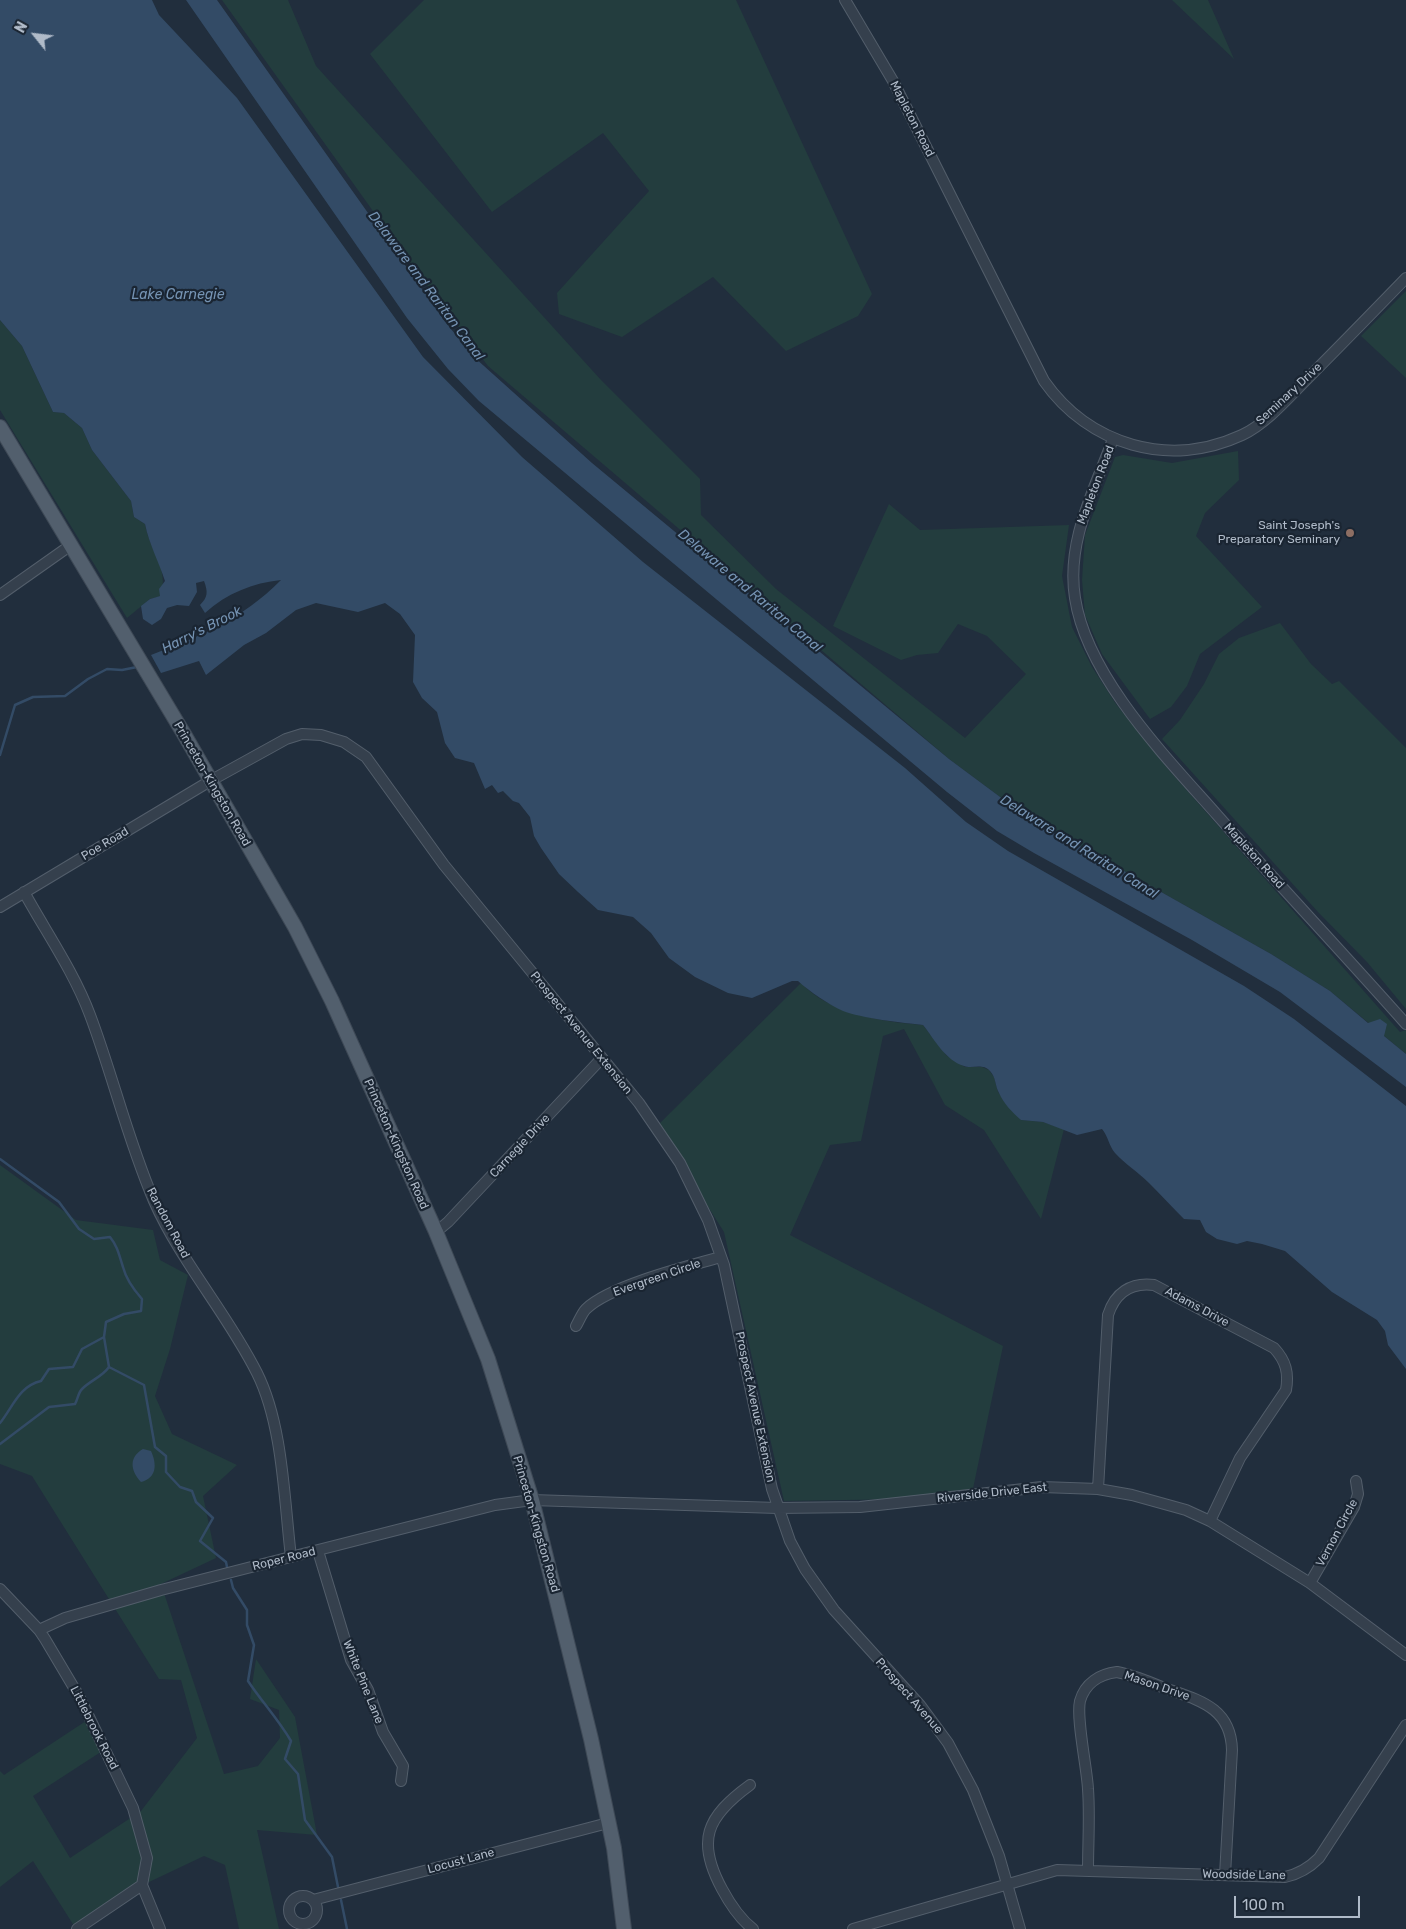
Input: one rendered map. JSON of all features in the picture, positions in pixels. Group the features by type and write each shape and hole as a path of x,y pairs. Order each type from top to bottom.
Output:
{"main road":[{"name":"Princeton-Kingston Road","path":"0,427 291,920 330,996 436,1232 488,1359 532,1500 591,1738 620,1887 624,1929"}],"street":[{"name":"Mapleton Road","path":"845,0 893,81 1044,381 1066,408 1087,424 1113,439 1086,508 1074,549 1074,598 1078,616 1093,655 1117,693 1177,769 1406,1024"},
{"name":"Seminary Drive","path":"1113,439 1144,449 1166,452 1203,448 1242,435 1280,406 1406,278"},
{"path":"0,595 71,545"},
{"name":"Prospect Avenue Extension","path":"210,781 286,739 296,736 321,735 339,740 366,757 444,865 639,1103 680,1163 708,1220 721,1257 777,1508"},
{"name":"Poe Road","path":"0,907 210,781"},
{"name":"Random Road","path":"24,892 90,1014 142,1170 161,1216 248,1356 264,1390 278,1449 291,1558"},
{"name":"Carnegie Drive","path":"436,1232 448,1222 602,1058"},
{"name":"Evergreen Circle","path":"576,1326 586,1310 615,1291 669,1272 721,1257"},
{"name":"Adams Drive","path":"1098,1489 1108,1315 1115,1299 1128,1288 1136,1285 1154,1285 1274,1348 1284,1360 1287,1368 1286,1390 1240,1458 1210,1521"},
{"name":"Vernon Circle","path":"1310,1583 1354,1507 1358,1494 1356,1482"},
{"name":"Riverside Drive East","path":"532,1500 777,1508 860,1507 1026,1488 1098,1489 1159,1501 1210,1521 1310,1583 1406,1655"},
{"name":"Roper Road","path":"39,1630 65,1618 291,1558 495,1505 532,1500"},
{"name":"Prospect Avenue","path":"777,1508 790,1541 819,1590 885,1668 920,1705 948,1743 973,1790 1020,1929"},
{"name":"White Pine Lane","path":"318,1551 352,1660 368,1690 383,1732 403,1766 401,1781"},
{"name":"Littlebrook Road","path":"0,1589 39,1630 80,1698 133,1808 147,1858 142,1885"},
{"name":"Mason Drive","path":"1088,1870 1088,1791 1079,1702 1086,1687 1092,1681 1108,1673 1117,1672 1204,1702 1220,1715 1226,1724 1230,1734 1232,1750 1224,1875"},
{"name":"Woodside Lane","path":"853,1929 1050,1871 1088,1870 1284,1877 1304,1871 1312,1865 1406,1725"},
{"path":"750,1785 727,1802 706,1840 708,1857 719,1884 737,1913 753,1929"},
{"name":"Locust Lane","path":"313,1900 608,1823"},
{"path":"77,1929 142,1885 160,1929"}],"green space":[{"path":"222,0 288,0 316,66 601,380 700,479 701,515 776,589 965,738 1026,674 987,636 958,624 938,653 917,655 901,660 833,626 889,504 920,530 1069,525 1062,576 1072,627 1092,667 1116,704 1168,769 1400,1032 1406,1030 1406,1054 1330,991 1271,954 1023,814 949,759 488,366 408,260"},
{"path":"424,0 736,0 872,294 858,316 786,351 713,277 622,337 559,314 557,293 649,191 603,133 492,212 370,54"},
{"path":"1172,0 1208,0 1234,59"},
{"path":"1406,291 1406,378 1361,336"},
{"path":"0,320 22,346 53,412 64,413 82,428 92,450 131,501 134,517 145,524 163,576 161,596 150,599 127,618 0,410"},
{"path":"1238,451 1239,480 1205,513 1196,536 1262,607 1200,654 1187,686 1171,707 1150,719 1102,654 1085,615 1082,580 1085,535 1115,457 1123,455 1172,463"},
{"path":"1280,623 1311,664 1332,684 1339,681 1406,748 1406,1009 1367,962 1318,912 1162,739 1180,720 1204,684 1219,654 1239,638"},
{"path":"801,983 813,994 827,1002 858,1015 891,1022 923,1025 946,1055 965,1067 982,1067 989,1070 994,1077 998,1092 1021,1120 1043,1122 1064,1129 1041,1219 984,1130 945,1105 904,1029 883,1036 861,1141 830,1145 790,1235 1003,1346 971,1498 784,1501 724,1232 657,1126"},
{"path":"0,1165 76,1220 153,1230 160,1260 188,1275 170,1349 155,1396 172,1434 237,1465 203,1496 216,1558 161,1584 224,1774 258,1766 280,1738 279,1710 250,1699 256,1659 295,1717 317,1835 257,1830 279,1929 239,1929 225,1865 204,1856 147,1883 76,1929 33,1861 0,1887 0,1771 4,1775 92,1717 110,1746 33,1796 70,1858 141,1811 197,1738 181,1680 159,1679 32,1476 0,1464"}],"water":[{"name":"Lake Carnegie","path":"0,0 152,0 159,15 237,98 423,357 522,457 643,562 905,768 966,822 1008,851 1244,986 1294,1019 1406,1106 1406,1369 1388,1345 1385,1331 1377,1320 1332,1292 1285,1251 1247,1241 1237,1244 1217,1239 1206,1232 1200,1220 1184,1219 1149,1183 1115,1153 1102,1129 1077,1135 1043,1122 1021,1120 1003,1101 990,1071 984,1067 967,1067 951,1059 923,1025 851,1014 819,998 798,981 792,981 752,998 728,993 695,977 669,958 651,933 633,917 598,910 559,874 534,836 530,817 519,803 513,801 503,791 498,793 492,785 485,789 474,763 455,758 445,743 437,712 422,698 413,682 415,635 400,614 385,603 358,612 316,603 296,610 266,633 244,645 206,675 199,661 161,673 151,655 204,633 236,616 266,594 281,580 250,586 222,600 205,613 200,605 206,597 207,591 204,581 196,583 197,592 189,606 177,605 167,608 161,619 152,625 143,619 141,606 150,599 160,596 159,589 165,581 145,524 134,517 131,501 92,450 82,428 64,413 53,412 22,346 0,320"},
{"name":"Delaware and Raritan Canal","path":"186,0 217,0 446,323 474,357 592,463 949,759 1023,814 1271,954 1330,991 1368,1023 1380,1019 1387,1024 1384,1036 1406,1054 1406,1087 1280,992 1192,940 997,831 947,792 479,401 448,369 407,318"},
{"path":"143,1449 151,1451 155,1465 153,1474 141,1482 133,1468 133,1460 138,1452"}],"waterway":[{"name":"Harry's Brook","path":"0,755 15,705 33,697 65,696 88,679 107,669 122,670 137,667"},
{"name":"Harry's Brook","path":"0,1159 59,1202 79,1229 94,1239 110,1237 115,1244 126,1276 142,1299 141,1311 124,1314 106,1322 104,1337 109,1367 144,1385 155,1447 166,1456 166,1472 180,1487 192,1491 196,1502 213,1518 200,1541 226,1562 227,1567"},
{"path":"0,1423 27,1387 41,1381 49,1369 73,1367 82,1349 104,1337"},
{"path":"0,1444 49,1407 75,1404 82,1389 109,1367"},
{"name":"Harry's Brook","path":"231,1580 233,1588 247,1610 247,1625 254,1645 248,1681 291,1741 285,1759 298,1774 305,1820 332,1857 338,1887"},
{"name":"Harry's Brook","path":"341,1900 347,1929"}],"place":[{"name":"Saint Joseph's Preparatory Seminary","path":"1350,533"}]}
